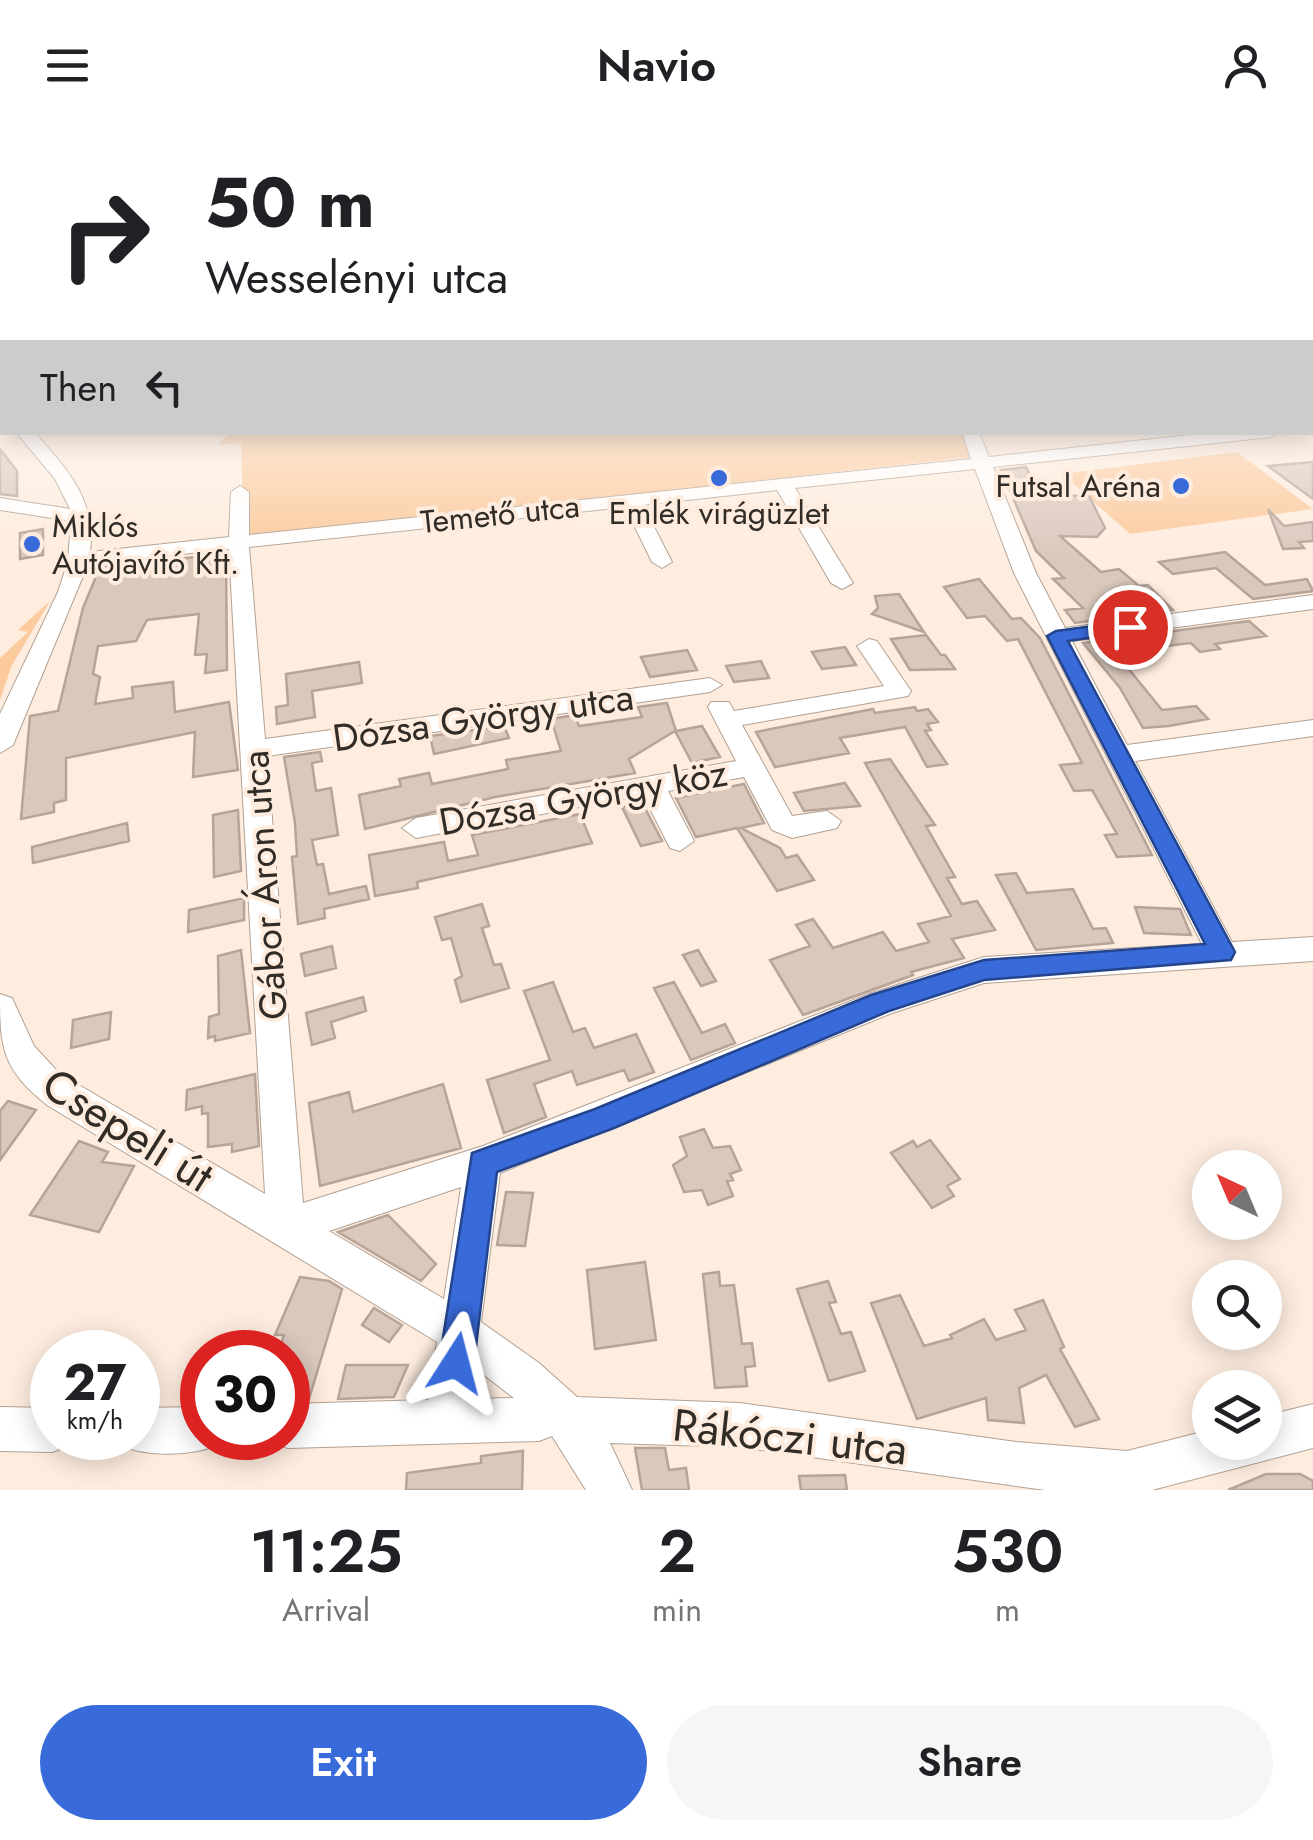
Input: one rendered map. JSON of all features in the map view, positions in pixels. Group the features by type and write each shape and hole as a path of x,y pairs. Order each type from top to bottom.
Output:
{"street":[{"path":"0,745 6,713 64,604 80,559 82,517 67,484 26,435"},
{"path":"971,435 979,463 1056,636 1122,754 1222,952"},
{"name":"Temető utca","path":"80,559 1244,435"},
{"path":"783,484 842,582"},
{"name":"Gábor Áron utca","path":"240,492 239,543 286,1228"},
{"path":"630,500 662,562"},
{"path":"0,504 82,517"},
{"path":"1056,636 1313,602"},
{"path":"726,720 899,691 869,646"},
{"name":"Dózsa György utca","path":"255,749 710,678 750,767 786,826 826,820"},
{"path":"1122,754 1313,728"},
{"name":"Dózsa György köz","path":"416,828 750,767"},
{"path":"652,786 680,841"},
{"path":"286,1228 483,1163 604,1118 881,1002 984,970 1313,948"},
{"name":"Csepeli út","path":"0,1007 12,1045 41,1081 462,1335 524,1378 552,1419 599,1463 609,1490"},
{"path":"447,1419 462,1335 483,1163"},
{"name":"Rákóczi utca","path":"310,1425 447,1419 740,1425 1132,1482 1196,1460"},
{"path":"1282,1434 1313,1426"},
{"path":"0,1429 30,1430"}],"shaded area":[{"path":"227,435 966,435 971,457 244,537 241,443 218,445"},
{"name":"Futsal Aréna","path":"1237,452 1313,509 1130,534 1062,474"},
{"path":"50,601 12,665 0,700 0,658 28,632 18,630"}],"building":[{"path":"0,449 17,471 17,496 0,494"},
{"path":"1313,462 1313,499 1268,466"},
{"path":"1026,467 1039,495 1089,496 1105,528 1097,537 1060,536 1101,572 1119,569 1139,586 1148,585 1173,610 1075,623 1065,610 1083,608 1053,579 1064,578 1036,551 1001,470"},
{"path":"1268,509 1284,526 1313,522 1313,541 1299,542 1304,548 1283,549"},
{"name":"Miklós Autójavító Kft.","path":"43,529 43,555 20,559 20,533"},
{"path":"1225,552 1265,585 1307,579 1313,591 1253,599 1216,568 1173,574 1159,562"},
{"path":"226,554 227,670 205,673 207,654 195,655 199,614 147,620 136,641 98,646 93,674 100,677 95,704 133,698 132,687 173,682 175,712 229,702 238,770 193,777 195,732 66,758 66,800 54,803 54,812 21,819 30,716 58,711 83,608 100,567"},
{"path":"979,579 1012,619 1021,618 1040,638 1152,855 1117,857 1105,835 1117,834 1092,790 1074,791 1060,765 1082,763 1018,639 1007,641 985,616 967,618 944,587"},
{"path":"899,594 924,632 872,614 878,608 875,596"},
{"path":"1249,621 1266,636 1215,644 1220,649 1200,652 1191,643 1115,652 1162,710 1196,706 1208,719 1169,726 1143,728 1120,688 1083,643"},
{"path":"926,635 955,669 910,670 891,639"},
{"path":"845,647 856,665 822,669 812,652"},
{"path":"687,650 697,670 650,677 641,657"},
{"path":"761,661 769,678 734,682 726,666"},
{"path":"359,662 362,683 312,691 315,717 277,724 276,707 288,705 286,674"},
{"path":"667,703 676,731 702,726 720,757 692,763 675,731 629,759 635,773 495,797 365,829 359,795 401,786 399,779 429,773 432,784 508,769 506,760 561,751 551,719 575,715 579,726 642,717 638,707"},
{"path":"915,707 917,711 928,709 938,722 927,724 931,730 925,731 947,764 927,767 905,727 840,738 849,753 775,767 756,732 873,709 875,713"},
{"path":"504,726 509,738 434,754 430,736"},
{"path":"320,752 322,761 312,763 316,791 331,788 338,835 312,840 317,865 323,864 329,894 366,886 369,899 324,909 325,918 298,924 292,857 297,856 295,823 284,757"},
{"path":"890,759 935,825 926,826 955,877 947,878 962,904 977,901 995,930 952,939 964,958 911,972 913,975 803,1015 770,960 810,946 796,925 813,919 833,948 883,932 896,951 929,942 918,924 951,916 865,763"},
{"path":"845,783 860,806 804,811 794,793"},
{"path":"744,784 764,823 741,828 780,848 786,858 797,855 814,880 777,891 737,828 696,837 676,798"},
{"path":"642,802 662,841 641,846 622,807"},
{"path":"238,810 241,871 214,877 213,815"},
{"path":"580,814 592,843 417,882 418,888 375,896 369,855 444,842 448,861 478,855 472,835"},
{"path":"127,823 129,841 33,863 32,847"},
{"path":"1016,873 1027,893 1073,889 1093,929 1106,928 1113,943 1036,950 996,875"},
{"path":"244,898 244,920 188,932 189,910"},
{"path":"482,904 489,926 482,928 494,965 501,964 509,988 461,1002 455,980 462,976 451,938 442,940 435,917"},
{"path":"1135,907 1180,909 1191,935 1144,933"},
{"path":"332,946 336,968 305,976 301,954"},
{"path":"241,950 250,1033 215,1041 215,1036 208,1038 209,1017 219,1014 218,956"},
{"path":"698,950 716,981 701,986 683,955"},
{"path":"553,982 573,1032 585,1028 594,1048 636,1034 654,1072 629,1081 624,1070 577,1085 572,1071 534,1084 546,1117 504,1133 487,1080 550,1060 524,991"},
{"path":"674,982 702,1033 725,1024 735,1043 691,1060 654,988"},
{"path":"363,997 366,1011 331,1022 335,1038 312,1045 306,1013"},
{"path":"111,1012 109,1039 71,1048 73,1020"},
{"path":"255,1074 259,1146 232,1152 232,1144 208,1147 208,1113 202,1114 202,1106 186,1110 187,1090"},
{"path":"443,1084 461,1148 320,1186 309,1103 349,1092 353,1112"},
{"path":"8,1101 36,1110 0,1160 0,1111"},
{"path":"704,1129 713,1148 730,1146 741,1170 730,1174 733,1180 727,1181 733,1196 708,1205 702,1190 684,1192 673,1165 687,1156 680,1137"},
{"path":"930,1140 960,1179 947,1186 954,1196 932,1208 891,1153 913,1141 917,1147"},
{"path":"79,1141 108,1152 102,1162 134,1166 99,1232 30,1215"},
{"path":"506,1192 533,1193 525,1246 497,1245"},
{"path":"388,1215 436,1264 421,1281 338,1232"},
{"path":"645,1262 656,1340 595,1349 587,1270"},
{"path":"719,1272 720,1286 734,1285 742,1344 752,1343 755,1366 745,1367 747,1386 715,1388 703,1274"},
{"path":"300,1277 329,1281 342,1289 310,1396 310,1330 277,1330"},
{"path":"828,1281 836,1302 829,1303 841,1334 851,1332 865,1371 829,1381 797,1289"},
{"path":"900,1295 924,1346 952,1338 950,1335 984,1319 996,1340 1026,1330 1015,1310 1043,1300 1064,1347 1060,1349 1099,1419 1075,1427 1046,1375 1019,1388 1024,1423 988,1420 986,1398 917,1419 871,1303"},
{"path":"374,1308 402,1325 389,1342 362,1325"},
{"path":"346,1365 408,1365 394,1397 338,1399"},
{"path":"635,1448 665,1448 669,1470 686,1468 689,1490 642,1490"},
{"path":"523,1451 522,1490 406,1490 407,1473 481,1463 481,1456"},
{"path":"1266,1474 1300,1474 1313,1481 1313,1490 1228,1490"},
{"path":"845,1475 847,1490 801,1490 799,1476"}],"place":[{"name":"Emlék virágüzlet","path":"719,478"},
{"name":"Futsal Aréna","path":"1181,486"},
{"name":"Miklós Autójavító Kft.","path":"32,544"}],"route":[{"path":"456,1363 483,1163 604,1118 881,1002 984,970 1222,952 1122,754 1056,636 1130,627"}]}
